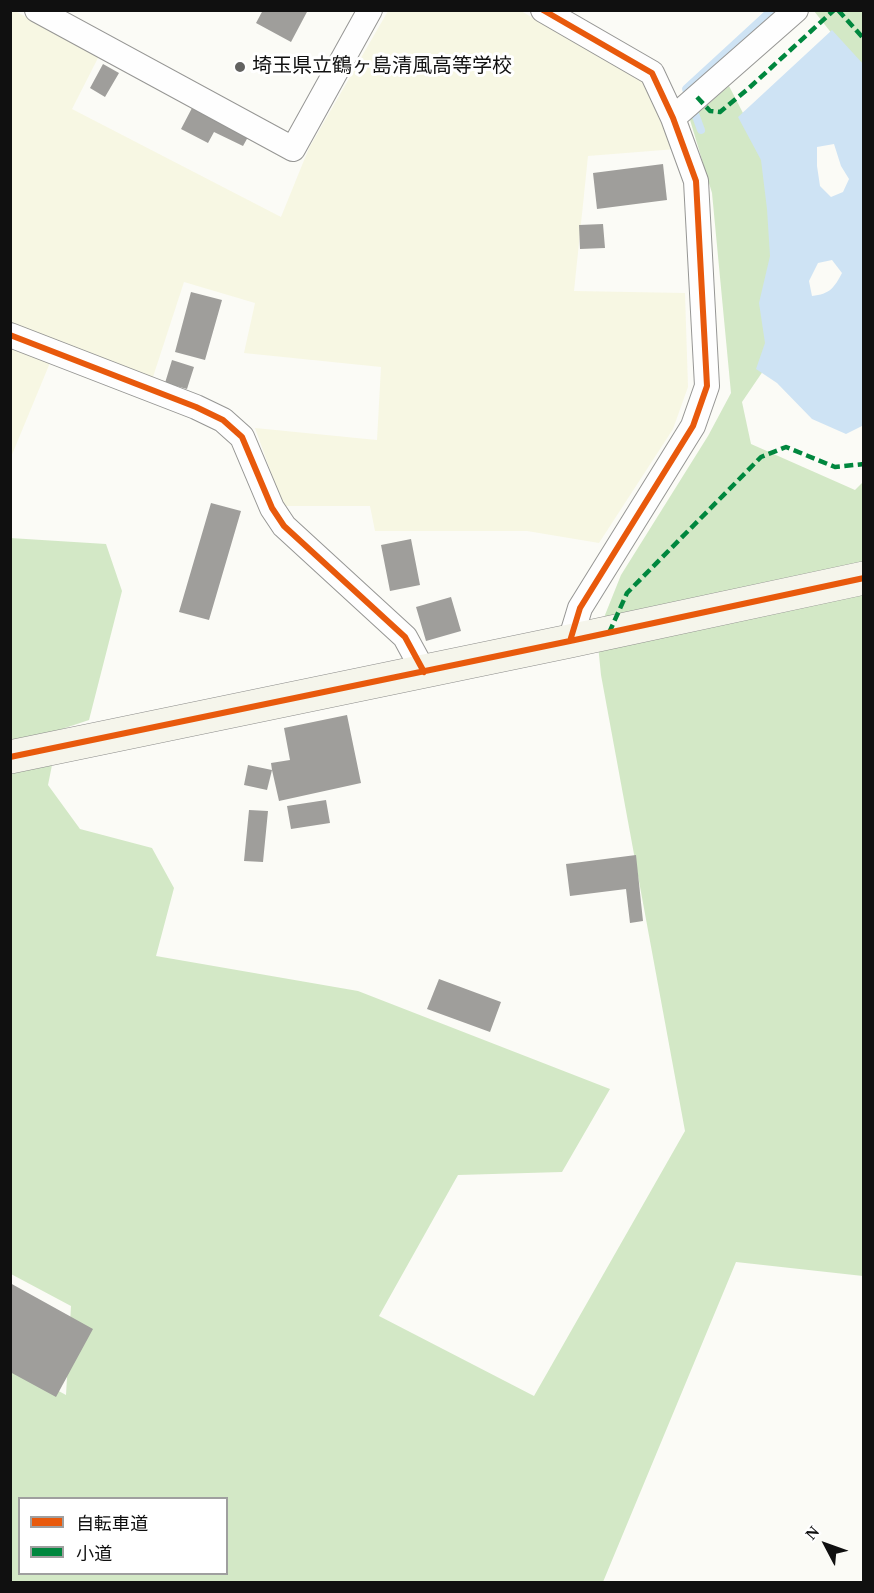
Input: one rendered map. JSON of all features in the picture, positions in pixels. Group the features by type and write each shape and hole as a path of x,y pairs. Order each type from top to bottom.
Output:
{"street":[{"path":"37,10 293,150 370,10"},
{"path":"543,10 652,73 673,118 696,181 707,387 693,426 580,608 570,641"},
{"path":"673,118 796,10"},
{"path":"10,335 196,407 223,420 242,437 272,508 284,526 405,637 424,672"},
{"path":"10,757 864,578"}],"green space":[{"path":"11,11 15,11 99,56 72,109 281,217 309,148 388,11 521,11 642,81 676,149 588,156 574,291 685,293 688,387 673,429 599,543 527,531 375,531 370,506 283,506 255,428 377,440 381,367 244,353 255,303 184,282 152,380 59,341 11,457"},
{"path":"814,11 863,11 863,73"},
{"path":"729,86 773,171 776,352 742,402 751,444 855,490 863,482 863,1276 736,1262 603,1582 11,1582 11,1365 66,1395 71,1306 11,1274 10,538 106,544 122,591 89,720 59,730 48,785 80,829 152,848 174,888 156,956 358,991 610,1089 562,1172 458,1175 379,1316 534,1396 685,1131 601,675 597,635 621,575 708,436 731,393 712,193 690,120"}],"water":[{"path":"832,30 864,65 864,425 846,434 812,419 777,383 756,369 765,343 759,303 770,256 767,209 761,160 738,117","holes":["834,144 841,166 849,179 843,192 831,197 820,186 817,147","832,260 842,273 827,292 812,296 809,281 818,263"]}],"building":[{"path":"263,10 308,10 291,42 256,23"},
{"path":"103,64 119,73 105,97 90,88"},
{"path":"192,108 248,137 243,146 214,132 208,143 181,129"},
{"path":"663,164 667,200 597,209 593,173"},
{"path":"603,224 605,248 580,249 579,225"},
{"path":"191,292 222,300 205,360 175,352"},
{"path":"172,360 194,367 187,389 165,383"},
{"path":"211,503 241,511 209,620 179,612"},
{"path":"411,539 420,585 390,591 381,545"},
{"path":"451,597 461,631 426,641 416,607"},
{"path":"347,715 361,783 279,801 271,763 290,760 284,728"},
{"path":"248,765 272,770 267,790 244,785"},
{"path":"326,800 330,823 291,829 287,806"},
{"path":"249,810 268,811 263,862 244,861"},
{"path":"636,855 643,921 630,923 626,889 570,896 566,864"},
{"path":"439,979 501,1002 490,1032 427,1009"},
{"path":"10,1283 93,1329 56,1397 10,1372"}],"waterway":[{"path":"701,130 686,89 772,10"}],"marked path":[{"path":"697,97 710,111 720,112 834,10"},
{"path":"838,10 864,39"},
{"path":"609,633 627,593 761,457 786,447 835,467 864,464"}],"cycle path":[{"path":"543,10 652,73 673,118 696,181 707,386 693,426 580,608 570,641"},
{"path":"10,335 196,407 223,420 242,437 272,508 284,526 405,637 424,672"},
{"path":"10,757 864,578"}],"place":[{"name":"埼玉県立鶴ヶ島清風高等学校","path":"240,67"}]}
